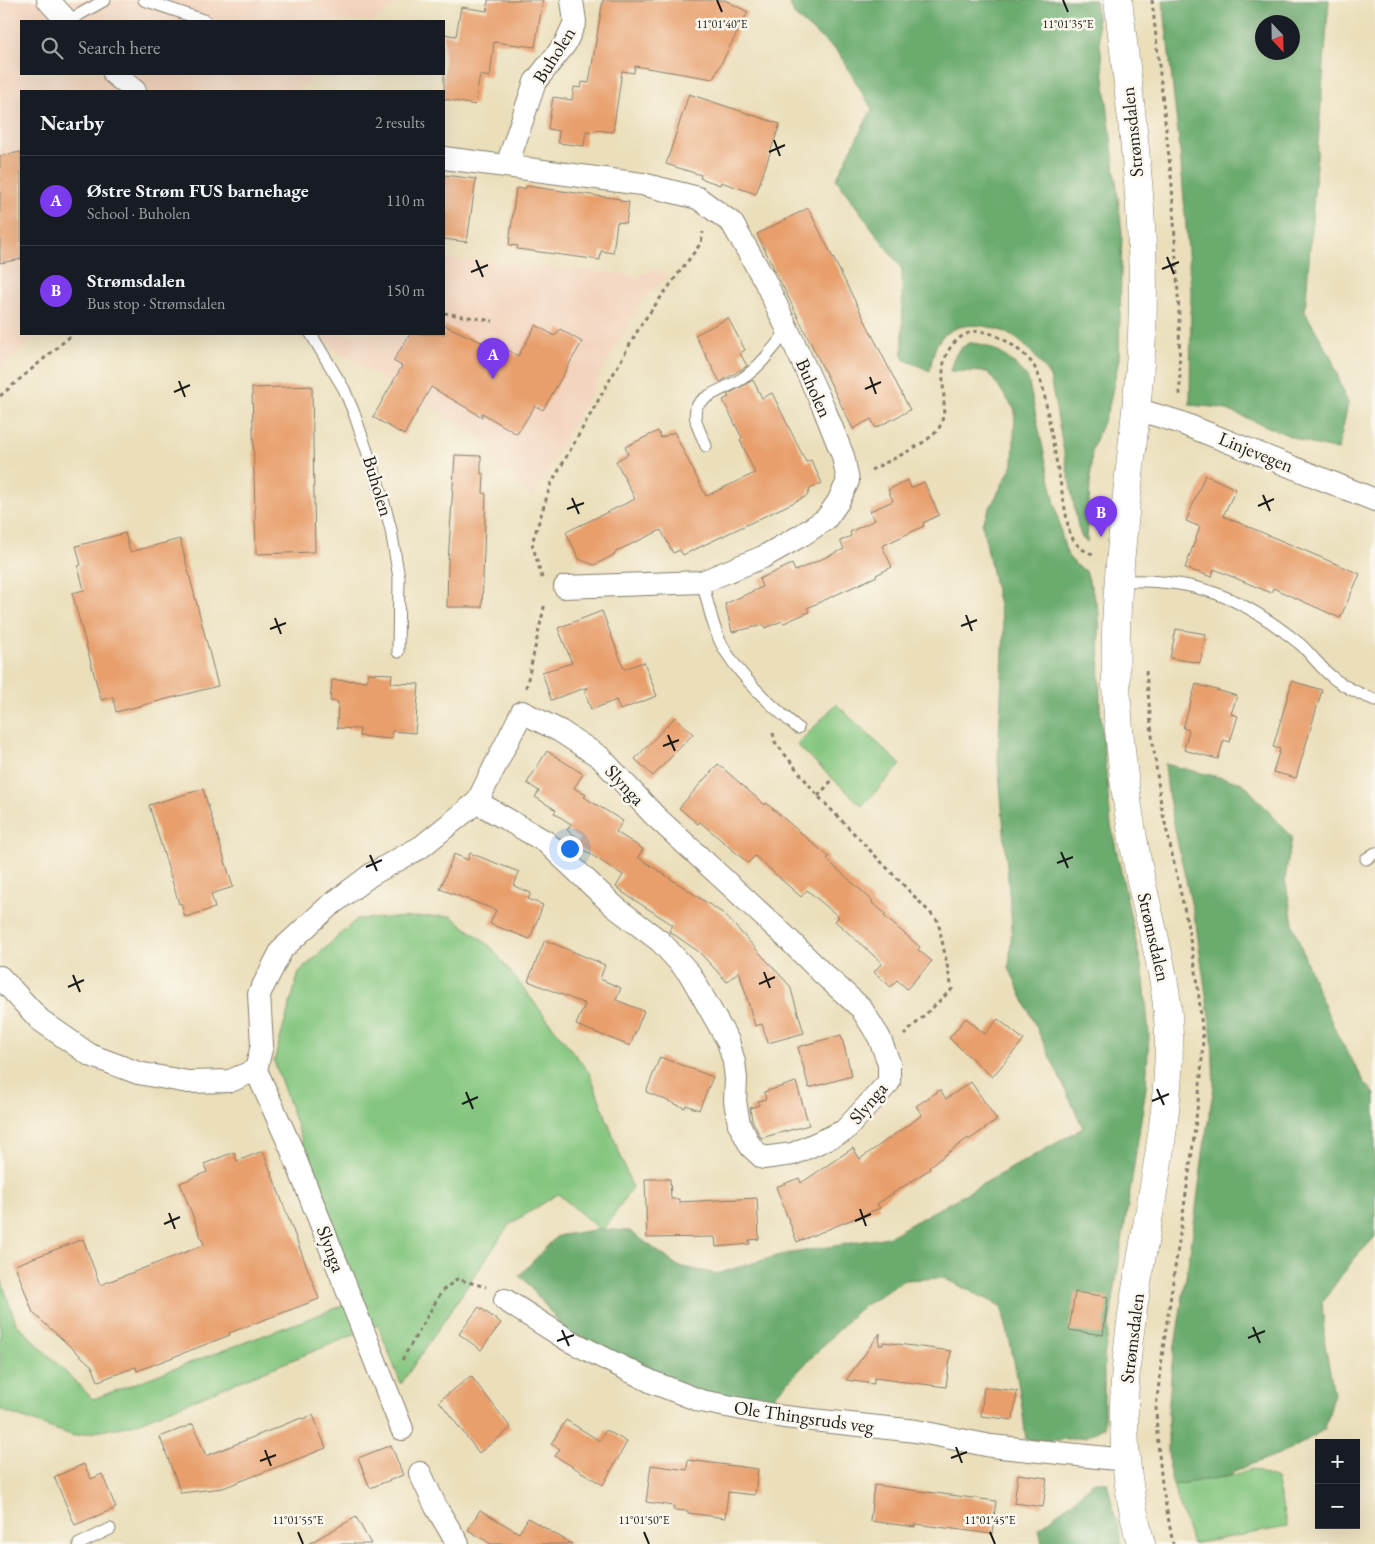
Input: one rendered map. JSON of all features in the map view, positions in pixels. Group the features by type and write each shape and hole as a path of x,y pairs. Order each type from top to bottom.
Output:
{"main road":[{"name":"Strømsdalen","path":"1118,0 1130,104 1142,238 1142,330 1136,410 1119,570 1115,636 1118,730 1139,872 1165,981 1169,1041 1161,1145 1128,1351 1124,1408 1126,1460 1134,1514 1141,1544"}],"street":[{"path":"48,0 67,20"},
{"name":"Buholen","path":"507,165 535,82 565,44 575,22 572,0"},
{"path":"115,75 135,90"},
{"name":"Buholen","path":"445,158 642,184 698,198 732,223 765,281 788,330 843,456 848,481"},
{"name":"Linjevegen","path":"1136,410 1178,422 1375,500"},
{"path":"556,591 702,582 762,556 802,535 826,519 838,502 848,481"},
{"path":"0,977 40,1020 90,1055 138,1073 188,1082 230,1081 256,1070 262,1045 259,994 282,949 328,907 372,874 421,847 477,802 522,712"},
{"name":"Slynga","path":"477,802 546,842 615,907 662,942 690,974 728,1041 734,1062 736,1079 735,1101 739,1124 751,1147 763,1158 793,1154 844,1131 889,1082 889,1063 886,1053 861,1008 654,815 600,757 560,731 522,712"},
{"name":"Slynga","path":"256,1070 291,1148 402,1429"},
{"name":"Ole Thingsruds veg","path":"505,1300 568,1340 591,1352 652,1382 702,1401 784,1417 916,1431 991,1446 1126,1460"},
{"path":"420,1473 436,1507 458,1544"}],"lane":[{"path":"70,20 104,0"},
{"path":"144,0 203,20"},
{"path":"706,446 695,420 696,407 701,400 742,378 759,365 788,330"},
{"name":"Buholen","path":"312,335 344,389 382,495 391,530 399,578 398,652"},
{"path":"1119,570 1138,580 1204,588 1256,612 1301,645 1331,676 1346,687 1375,700"},
{"path":"702,582 716,630 725,652 759,694 798,728"},
{"path":"79,1544 110,1529"}],"path":[{"path":"1152,0 1174,214 1179,313 1178,422"},
{"path":"522,712 556,591 532,543 551,484 642,323 701,243 708,206"},
{"path":"445,313 493,321"},
{"path":"848,481 920,444 933,435 939,428 942,419 942,374 948,350 966,334 984,331 993,334 1021,352 1038,373 1068,531 1073,542 1086,552 1119,570"},
{"path":"0,396 73,335"},
{"path":"765,700 775,742 818,796 938,921 952,988 886,1053"},
{"path":"818,796 833,779"},
{"path":"386,1386 442,1291 457,1279 483,1285 505,1300"}],"shaded area":[{"path":"0,0 401,0 377,20 20,20 20,75 315,75 297,90 20,90 20,335 37,335 0,369"},
{"path":"445,258 637,275 656,270 667,277 640,303 532,498 492,458 490,443 327,345 322,335 445,335"}],"green space":[{"path":"788,0 1095,0 1122,232 1119,359 1109,407 1092,449 1087,542 1082,538 1078,527 1050,377 1026,347 1017,339 1000,330 971,325 952,330 944,335 934,352 930,371 903,359 902,269 836,179 872,109 838,52 795,16"},
{"path":"1163,0 1329,0 1305,312 1331,357 1348,404 1338,450 1307,443 1222,408 1190,405 1191,290 1180,151"},
{"path":"969,343 986,346 1002,354 1028,379 1063,541 1068,556 1076,565 1086,571 1099,612 1100,708 1111,825 1144,979 1149,1035 1146,1088 1104,1358 1104,1427 1086,1437 1049,1441 1026,1440 1016,1372 1001,1306 943,1278 904,1280 858,1310 771,1399 715,1402 565,1330 524,1279 519,1276 557,1236 599,1229 630,1231 678,1266 716,1274 780,1255 888,1237 1083,1128 1009,968 1012,927 998,760 1004,630 982,523 1013,464 1015,410 988,372 950,371 956,354"},
{"path":"836,704 901,765 862,806 797,745"},
{"path":"1165,764 1243,783 1292,837 1285,879 1294,928 1316,987 1338,1036 1365,1083 1375,1094 1375,1237 1354,1259 1322,1302 1325,1345 1334,1394 1325,1429 1292,1449 1234,1471 1230,1476 1173,1485 1169,1469 1168,1448 1168,1413 1172,1365 1214,1086 1212,1037 1196,925 1168,794"},
{"path":"451,916 491,947 590,1074 632,1187 603,1232 558,1194 509,1225 401,1384 378,1325 132,1425 74,1436 0,1410 0,1276 16,1323 93,1399 358,1300 274,1061 299,972 357,919"},
{"path":"1252,1469 1276,1479 1287,1527 1192,1544 1173,1485 1230,1476"},
{"path":"1094,1482 1107,1482 1122,1544 1042,1544 1039,1528"}],"building":[{"path":"488,0 543,0 535,47 494,42 490,77 480,75 475,105 445,99 445,34 456,36 461,7 487,11"},
{"path":"603,0 725,0 748,12 713,79 635,66 634,73 622,71 613,132 586,131 584,146 558,143 559,131 548,129 553,97 572,100 574,87 581,88 582,82 589,83"},
{"path":"689,94 780,124 756,194 721,182 720,185 700,178 701,175 666,164"},
{"path":"20,152 20,259 0,263 0,156"},
{"path":"445,175 476,179 467,242 445,239"},
{"path":"526,186 620,199 620,201 629,202 626,223 617,222 613,253 601,251 600,260 517,249 518,246 509,245 516,188 525,189"},
{"path":"808,208 910,410 876,428 871,419 853,429 757,234"},
{"path":"728,318 745,350 740,353 747,366 720,382 695,335"},
{"path":"445,325 488,345 492,340 518,356 536,325 555,336 560,329 582,342 543,410 535,406 517,434 482,413 482,417 431,387 404,435 373,417 402,366 393,361 409,335 445,335"},
{"path":"753,380 762,398 772,393 806,462 811,460 822,483 810,489 807,496 683,555 680,550 673,553 661,530 617,551 614,555 594,565 579,559 566,532 635,499 616,461 628,454 625,447 658,431 661,438 674,432 706,496 755,473 740,440 742,438 723,400 729,397 727,395"},
{"path":"312,386 315,552 256,554 252,388"},
{"path":"455,455 481,456 481,474 484,474 483,493 486,494 482,607 447,607"},
{"path":"1205,475 1236,489 1223,516 1360,574 1340,618 1273,588 1271,593 1214,569 1212,577 1185,568 1200,527 1186,521"},
{"path":"908,480 911,488 924,482 939,515 923,523 924,526 882,546 892,567 877,576 807,608 809,612 784,623 782,621 765,628 764,625 732,632 725,604 762,587 759,579 792,564 795,571 844,549 840,541 851,536 850,532 875,520 870,511 893,501 888,490"},
{"path":"125,533 130,552 180,539 218,686 116,712 113,697 101,700 72,593 84,590 78,566 81,565 76,546"},
{"path":"602,611 624,669 644,662 657,696 620,710 616,700 591,710 585,692 588,687 551,700 542,672 572,663 558,628"},
{"path":"1176,629 1206,634 1200,663 1170,658"},
{"path":"368,673 392,674 391,683 419,684 415,733 392,731 391,739 359,736 360,729 337,728 338,702 330,701 332,680 367,681"},
{"path":"1292,681 1322,690 1296,778 1273,772 1280,749 1273,747"},
{"path":"1196,684 1237,696 1231,714 1238,716 1230,742 1224,740 1218,759 1184,750 1189,730 1183,728"},
{"path":"675,717 693,734 653,776 635,759"},
{"path":"547,751 583,774 574,788 586,795 584,797 623,821 616,832 643,849 638,857 724,914 790,986 804,1033 768,1043 762,1024 755,1026 739,971 727,982 699,952 669,931 673,925 616,887 623,875 576,845 580,839 567,830 571,824 554,813 556,810 535,797 539,791 527,783"},
{"path":"718,764 829,857 827,860 873,901 872,903 886,914 884,916 920,947 918,950 932,961 907,989 897,980 891,987 874,972 882,963 835,921 839,917 807,890 801,897 755,856 748,863 700,822 698,824 679,808"},
{"path":"203,789 233,887 211,894 215,908 185,917 181,903 179,904 149,805"},
{"path":"470,853 519,872 514,886 531,893 528,899 543,905 530,939 490,924 496,910 440,889 454,854 468,860"},
{"path":"545,940 605,965 600,979 621,988 616,1000 644,1011 630,1046 576,1025 585,1004 528,981"},
{"path":"966,1018 985,1034 998,1019 1024,1040 992,1077 949,1038"},
{"path":"841,1035 852,1076 809,1088 798,1047"},
{"path":"660,1057 713,1077 699,1110 686,1105 685,1108 646,1092"},
{"path":"796,1082 809,1125 761,1138 752,1120 750,1108 759,1105 758,1101 766,1099 764,1092"},
{"path":"971,1082 997,1120 969,1140 968,1138 929,1167 930,1169 877,1204 880,1208 797,1242 776,1187 799,1178 801,1183 853,1148 860,1159 922,1115 916,1106 940,1090 946,1099"},
{"path":"263,1151 319,1299 137,1371 136,1367 98,1381 92,1366 33,1313 15,1265 83,1239 100,1285 204,1245 180,1183 207,1172 204,1164 234,1152 237,1161"},
{"path":"645,1179 670,1179 671,1199 679,1199 679,1202 757,1198 759,1239 749,1240 750,1244 716,1247 715,1237 647,1238"},
{"path":"1075,1292 1108,1297 1103,1335 1069,1330"},
{"path":"479,1307 501,1323 481,1350 459,1334"},
{"path":"880,1333 879,1345 883,1345 883,1342 951,1351 946,1387 874,1378 874,1384 846,1380"},
{"path":"471,1376 511,1428 479,1453 439,1401"},
{"path":"984,1387 1017,1391 1013,1420 981,1416"},
{"path":"313,1415 326,1448 223,1488 181,1493 160,1437 193,1424 206,1456"},
{"path":"566,1420 600,1441 606,1430 627,1442 603,1485 555,1456 560,1449 551,1444"},
{"path":"391,1445 403,1475 370,1488 358,1458"},
{"path":"688,1460 758,1469 755,1495 728,1492 725,1518 673,1510 674,1506 646,1502 651,1465 687,1470"},
{"path":"84,1464 91,1479 102,1474 116,1508 75,1525 54,1477"},
{"path":"1018,1474 1047,1478 1043,1507 1014,1503"},
{"path":"874,1485 996,1501 992,1534 915,1524 915,1527 870,1521"},
{"path":"480,1510 519,1533 528,1518 572,1544 491,1544 468,1530"},
{"path":"356,1517 371,1544 308,1544"}],"place":[{"name":"Østre Strøm FUS barnehage","path":"493,379"},
{"name":"Strømsdalen","path":"1101,537"}]}
